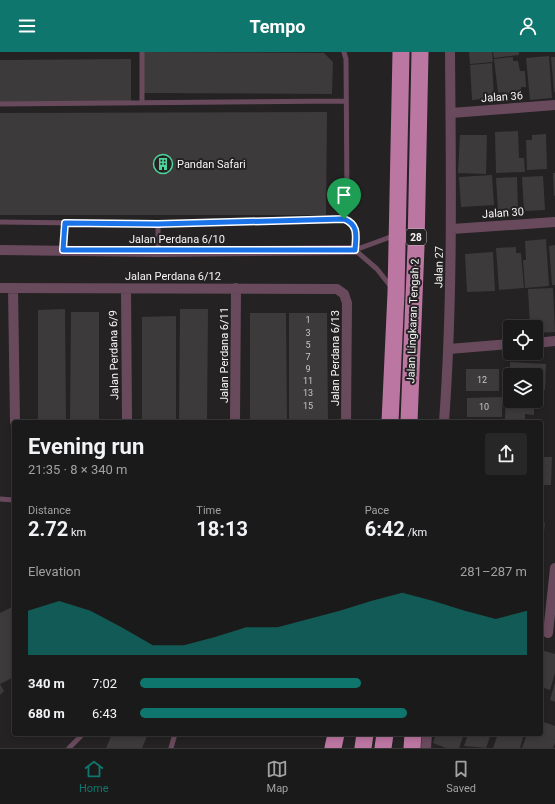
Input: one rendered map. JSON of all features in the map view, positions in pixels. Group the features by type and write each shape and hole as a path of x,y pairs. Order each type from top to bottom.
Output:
{"highway":[{"name":"Jalan Lingkaran Tengah 2","path":"390,420 396,293 401,52"},
{"name":"Jalan Lingkaran Tengah 2","path":"409,420 417,216 420,52"},
{"path":"333,748 336,736"},
{"path":"363,748 365,736"},
{"path":"415,736 425,747"}],"street":[{"name":"Jalan 27","path":"444,420 449,349 452,229 450,52"},
{"name":"Jalan 36","path":"451,113 555,106"},
{"name":"Jalan 30","path":"452,229 555,222"},
{"name":"Jalan Perdana 6/10","path":"0,250 158,252 355,250"},
{"name":"Jalan Perdana 6/12","path":"0,288 337,289 344,294"},
{"path":"13,288 15,420"},
{"name":"Jalan Perdana 6/11","path":"235,420 236,288"},
{"name":"Jalan Perdana 6/9","path":"126,289 127,420"},
{"name":"Jalan Perdana 6/13","path":"344,294 347,303 346,420"},
{"path":"543,342 555,341"},
{"path":"449,349 503,345"},
{"path":"548,634 555,568"},
{"path":"425,747 427,736"}],"lane":[{"path":"142,52 142,102"},
{"path":"344,52 346,59 346,199 344,219"},
{"path":"0,104 346,101"},
{"path":"0,222 158,224 344,219 354,225 355,250 377,269 396,293"},
{"path":"63,250 65,223"},
{"path":"158,224 158,252"},
{"path":"355,250 381,242 397,234"},
{"path":"0,499 12,500"},
{"path":"70,748 81,736"},
{"path":"171,748 174,736"}],"building":[{"path":"144,52 324,53 333,62 332,94 143,93"},
{"path":"469,52 492,52 493,62 470,64"},
{"path":"493,52 519,52 519,55 494,58"},
{"path":"549,56 552,98 530,100 526,58"},
{"path":"513,57 513,61 518,61 520,71 525,71 526,87 521,87 521,91 515,91 515,95 504,96 504,92 498,93 494,59"},
{"path":"551,57 555,57 555,92 554,92"},
{"path":"131,59 131,101 0,103 0,60"},
{"path":"492,63 494,98 472,100 470,65"},
{"name":"Pandan Safari","path":"327,112 326,215 0,215 0,113"},
{"path":"518,131 519,158 524,158 525,172 496,173 495,132"},
{"path":"546,134 547,169 527,170 526,140 532,140 532,135"},
{"path":"460,135 487,135 486,174 458,173"},
{"path":"553,173 555,173 554,196"},
{"path":"492,175 494,205 461,207 459,177"},
{"path":"543,176 545,210 524,211 522,177"},
{"path":"517,177 518,210 498,211 496,178"},
{"path":"546,239 549,286 525,288 523,260 526,260 525,241"},
{"path":"555,245 555,285 552,285 549,246"},
{"path":"516,247 516,253 521,253 524,288 499,290 496,248"},
{"path":"493,252 495,291 467,292 465,254"},
{"path":"553,288 555,332 543,333 543,320 530,320 528,289"},
{"path":"65,309 66,420 38,420 38,310"},
{"path":"180,309 208,309 207,420 179,420"},
{"path":"71,312 99,312 99,420 70,420"},
{"path":"250,313 286,313 287,420 250,420"},
{"path":"289,313 327,313 328,420 289,420"},
{"path":"176,316 176,420 142,420 142,317"},
{"path":"510,362 546,364 545,390 543,390 543,368 510,368"},
{"path":"466,369 499,369 499,391 466,391"},
{"path":"502,397 502,417 467,417 467,398"},
{"path":"505,408 534,408 534,415 525,414 525,420 505,420"},
{"path":"543,457 552,457 551,485 543,485"},
{"path":"543,523 545,523 543,540"},
{"path":"12,607 12,678 0,684 0,613"},
{"path":"543,651 555,654 555,673 550,690 543,688"},
{"path":"555,682 555,702 550,700"},
{"path":"0,684 4,691 0,695"},
{"path":"543,722 555,726 555,743 553,748 522,748 526,736 543,736"},
{"path":"111,736 147,736 142,748 106,748"},
{"path":"435,736 463,736 459,748 446,748 433,743"},
{"path":"467,736 490,736 486,748 464,746"},
{"path":"497,736 523,736 520,748 493,748"}],"place":[{"name":"Pandan Safari","path":"163,164"}],"route":[{"path":"344,219 351,222 356,230 355,250 158,252 63,250 65,223 158,224 344,219"}]}
